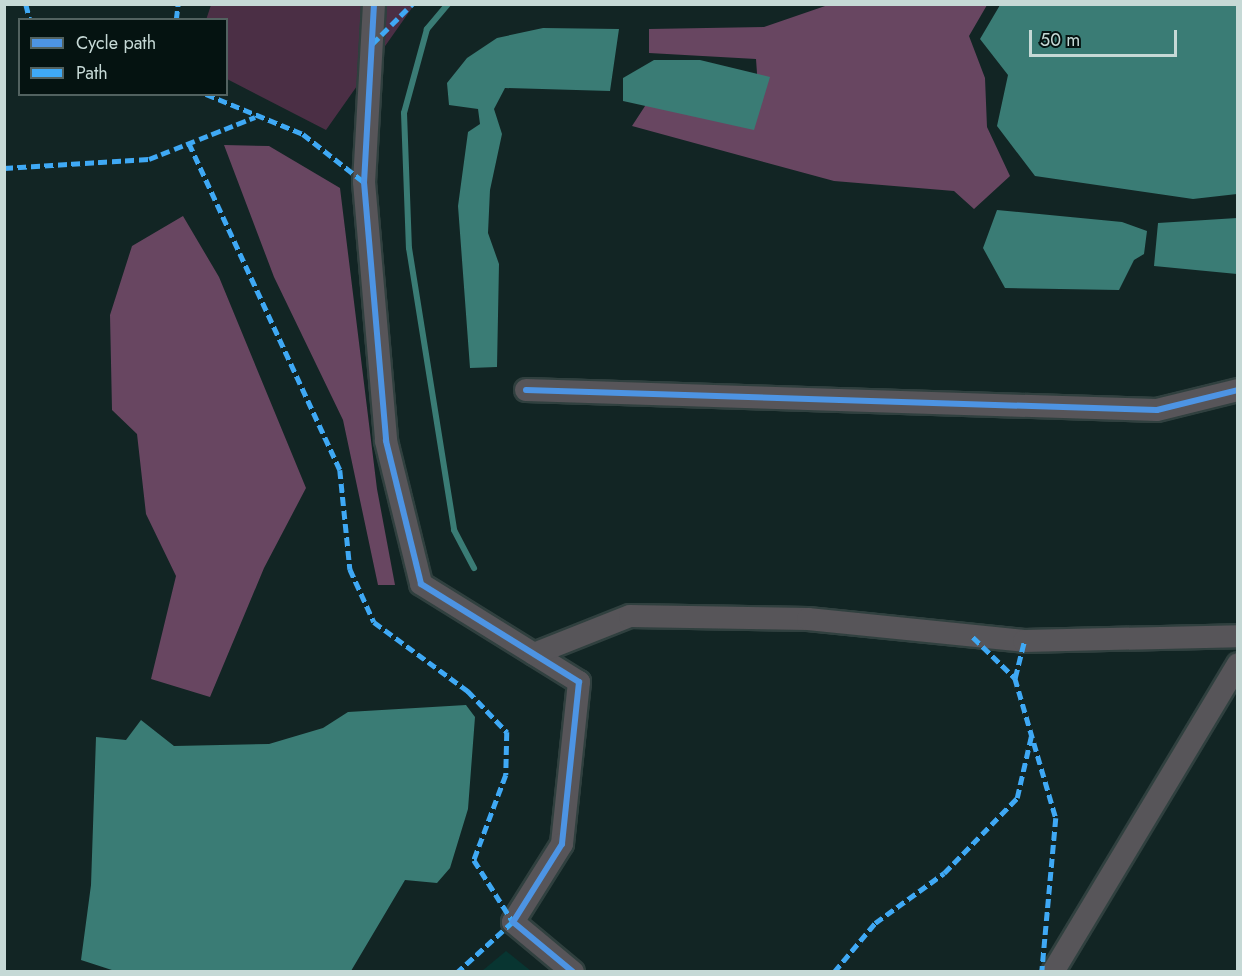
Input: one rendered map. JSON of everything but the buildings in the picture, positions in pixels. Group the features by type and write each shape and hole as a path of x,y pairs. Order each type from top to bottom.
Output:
{"street":[{"path":"374,4 364,182 391,463 421,584 579,682 577,742 562,844 513,922 573,972"},
{"path":"526,390 1157,410 1238,390"},
{"path":"534,654 630,616 808,619 1024,641 1238,636"},
{"path":"1053,972 1238,664"}],"shaded area":[{"path":"211,5 414,5 326,130 228,80 228,18 207,18"},
{"path":"828,5 987,5 969,36 985,78 987,127 1010,176 974,209 954,191 834,181 632,126 647,103 759,102 756,59 649,53 649,29 764,27"},
{"path":"1000,5 1237,5 1237,194 1193,199 1035,176 997,126 1008,75 980,39"},
{"path":"543,28 619,29 610,91 505,88 494,109 502,134 490,190 488,233 499,264 497,367 470,368 458,206 468,132 480,124 478,109 449,105 447,83 467,58 497,38"},
{"path":"654,60 700,60 770,77 754,130 623,101 623,78"},
{"path":"224,145 269,146 340,188 377,489 395,585 378,585 343,420 274,277"},
{"path":"997,210 1122,222 1147,231 1144,254 1134,260 1119,290 1005,288 983,248"},
{"path":"183,216 219,277 306,488 264,568 210,697 151,679 176,576 146,514 137,434 112,410 110,315 132,246"},
{"path":"1237,218 1237,274 1154,266 1158,223"},
{"path":"466,705 475,717 468,809 450,868 437,883 405,880 351,971 118,972 81,960 91,885 96,737 126,740 141,720 174,746 269,744 323,728 348,712"},
{"path":"506,951 531,971 482,971"}],"waterway":[{"path":"448,4 427,29 404,113 409,248 454,530 474,568"}],"marked path":[{"path":"26,4 30,18"},
{"path":"176,18 178,4"},
{"path":"372,44 412,4"},
{"path":"211,96 303,134 364,182"},
{"path":"4,168 149,159 255,117"},
{"path":"189,143 340,470 350,569 374,622 468,691 507,732 506,775 474,860 513,922 458,972"},
{"path":"973,637 1015,678 1056,818 1042,972"},
{"path":"1015,678 1024,641"},
{"path":"834,972 875,923 944,873 1017,798 1031,737"}],"cycle path":[{"path":"374,4 364,182 386,441 421,584 579,682 562,844 513,922 573,972"},
{"path":"526,390 1157,410 1238,390"}]}
